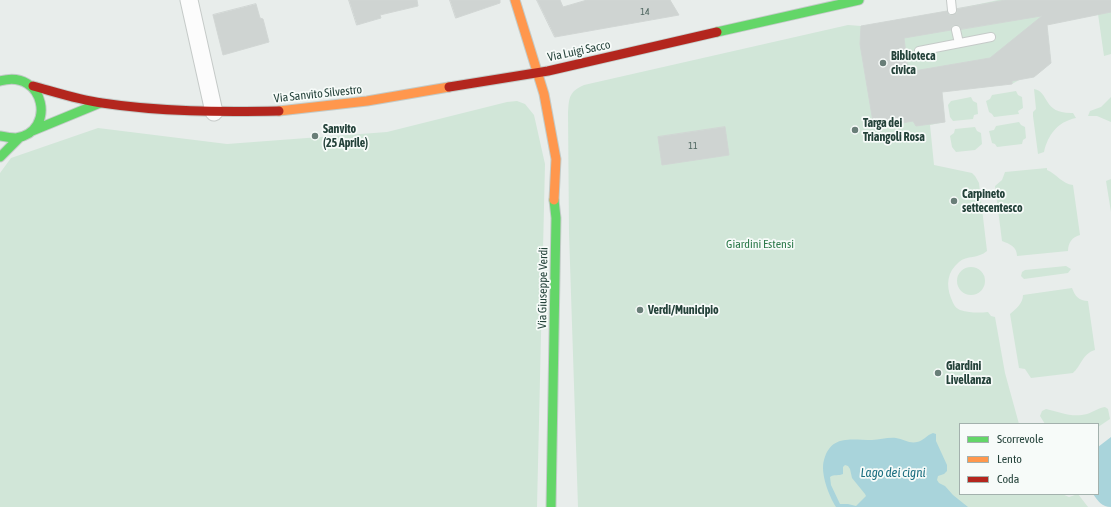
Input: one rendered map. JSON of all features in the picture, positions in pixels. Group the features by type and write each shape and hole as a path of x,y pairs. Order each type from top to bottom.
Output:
{"main road":[{"name":"Via Giuseppe Verdi","path":"515,0 544,94 556,159 554,197 556,226 551,507"},
{"name":"Via Luigi Sacco","path":"536,72 547,67 576,60 838,0"},
{"name":"Via Luigi Sacco","path":"536,72 555,69 859,0"},
{"name":"Via Sanvito Silvestro","path":"0,81 14,79 24,81 33,86 100,103 156,109 214,112 283,111 368,101 536,72"},
{"path":"32,131 38,124 42,114 42,104 39,94 33,86"},
{"name":"Via Sanvito Silvestro","path":"0,157 19,138 32,131 100,103"},
{"path":"0,136 9,139 19,138"}],"street":[{"path":"189,0 214,112"}],"lane":[{"path":"952,0 952,10"},
{"path":"956,30 959,43"},
{"path":"919,50 990,37"}],"green space":[{"name":"Giardini Estensi","path":"998,0 1111,0 1111,54 1104,56 1098,14 1047,25 1051,63 1034,77 1021,79 1012,84 942,92 945,122 930,125 934,165 972,173 979,183 987,251 980,255 965,258 959,262 950,274 948,288 955,307 958,309 978,313 988,312 991,316 995,317 1005,373 1019,423 959,423 959,495 1064,495 1069,497 1079,495 1088,507 578,507 569,233 568,113 570,99 575,90 584,85 848,25 861,26 952,10"},
{"path":"1034,89 1042,94 1051,107 1063,112 1073,113 1076,118 1069,120 1054,130 1048,140 1044,152 1038,154 1033,116 1033,112 1036,109"},
{"path":"1016,91 1018,95 1022,97 1023,108 1018,111 1019,114 994,117 989,112 986,101 990,99 992,95"},
{"path":"971,97 973,101 977,103 978,114 974,115 973,119 953,121 950,117 948,105 951,101"},
{"path":"1111,97 1111,122 1097,116 1088,116 1090,111 1101,107"},
{"path":"517,101 525,104 534,115 545,164 537,507 0,507 0,173 11,158 98,128 227,144 387,132 507,102"},
{"path":"1019,122 1025,127 1026,138 1023,140 1022,144 997,147 992,143 989,131 994,130 996,126"},
{"path":"975,127 977,131 981,133 982,144 975,150 956,152 952,147 950,136 954,133 955,129"},
{"path":"1047,168 1047,170 1063,181 1073,185 1080,235 1071,241 1068,251 1017,256 1014,248 1002,241 995,186 1002,180 1005,172"},
{"path":"1111,179 1111,212 1106,181"},
{"path":"1066,266 1071,269 1068,273 1024,279 1021,276 1022,272 1025,270"},
{"path":"971,267 981,271 985,281 981,291 971,295 961,291 957,281 961,271"},
{"path":"1072,288 1078,298 1088,301 1095,350 1085,357 1073,373 1031,378 1025,369 1019,368 1010,314 1017,308 1023,298 1023,295"},
{"path":"1105,407 1108,409 1110,419 1099,426 1099,423 1044,423 1040,416 1042,411 1046,409 1066,414 1082,415"}],"water":[{"name":"Lago dei cigni","path":"931,434 936,434 936,441 947,465 947,471 938,476 937,480 968,507 836,507 828,491 824,478 823,465 827,452 837,442 849,439 872,440 893,438 914,442 919,441","holes":["845,465 848,466 852,478 866,496 856,506 840,504 831,485 830,477 843,474 843,467"]},
{"path":"1111,437 1111,507 1103,505 1094,495 1099,495 1099,446"}],"building":[{"path":"349,0 417,0 418,6 380,15 381,18 357,25"},
{"path":"450,0 500,0 500,3 456,18"},
{"path":"537,0 560,0 563,7 587,0 670,0 679,15 555,37"},
{"path":"1006,0 1111,0 1111,12 1047,25 1051,63 1034,77 1012,81 1012,84 942,92 945,122 916,126 913,121 874,128 860,44 861,26 947,11 949,15 953,15 957,13 957,9","holes":["1042,16 990,58 908,72 904,38 951,30 952,26 955,25 960,26 961,29"]},
{"path":"256,4 260,18 263,19 269,42 223,55 213,15"},
{"path":"725,127 729,155 662,165 658,137"}],"traffic: fast":[{"path":"717,32 859,0"},
{"path":"0,81 15,79 27,84 36,92 40,102 41,114 37,125 29,133 16,138 0,136"},
{"path":"32,131 100,103"},
{"path":"0,157 19,138"},
{"path":"551,507 556,218 554,200"}],"traffic: slow":[{"path":"515,0 544,94 556,159 554,200"},
{"path":"279,111 367,101 449,87"}],"traffic: jam":[{"path":"449,87 548,71 717,32"},
{"path":"33,86 85,100 124,106 190,111 279,111"}],"place":[{"name":"Biblioteca civica","path":"883,63"},
{"name":"Targa dei Triangoli Rosa","path":"855,130"},
{"name":"Sanvito (25 Aprile)","path":"315,136"},
{"name":"Carpineto settecentesco","path":"954,201"},
{"name":"Verdi/Municipio","path":"640,310"},
{"name":"Giardini Livellanza","path":"938,373"}]}
